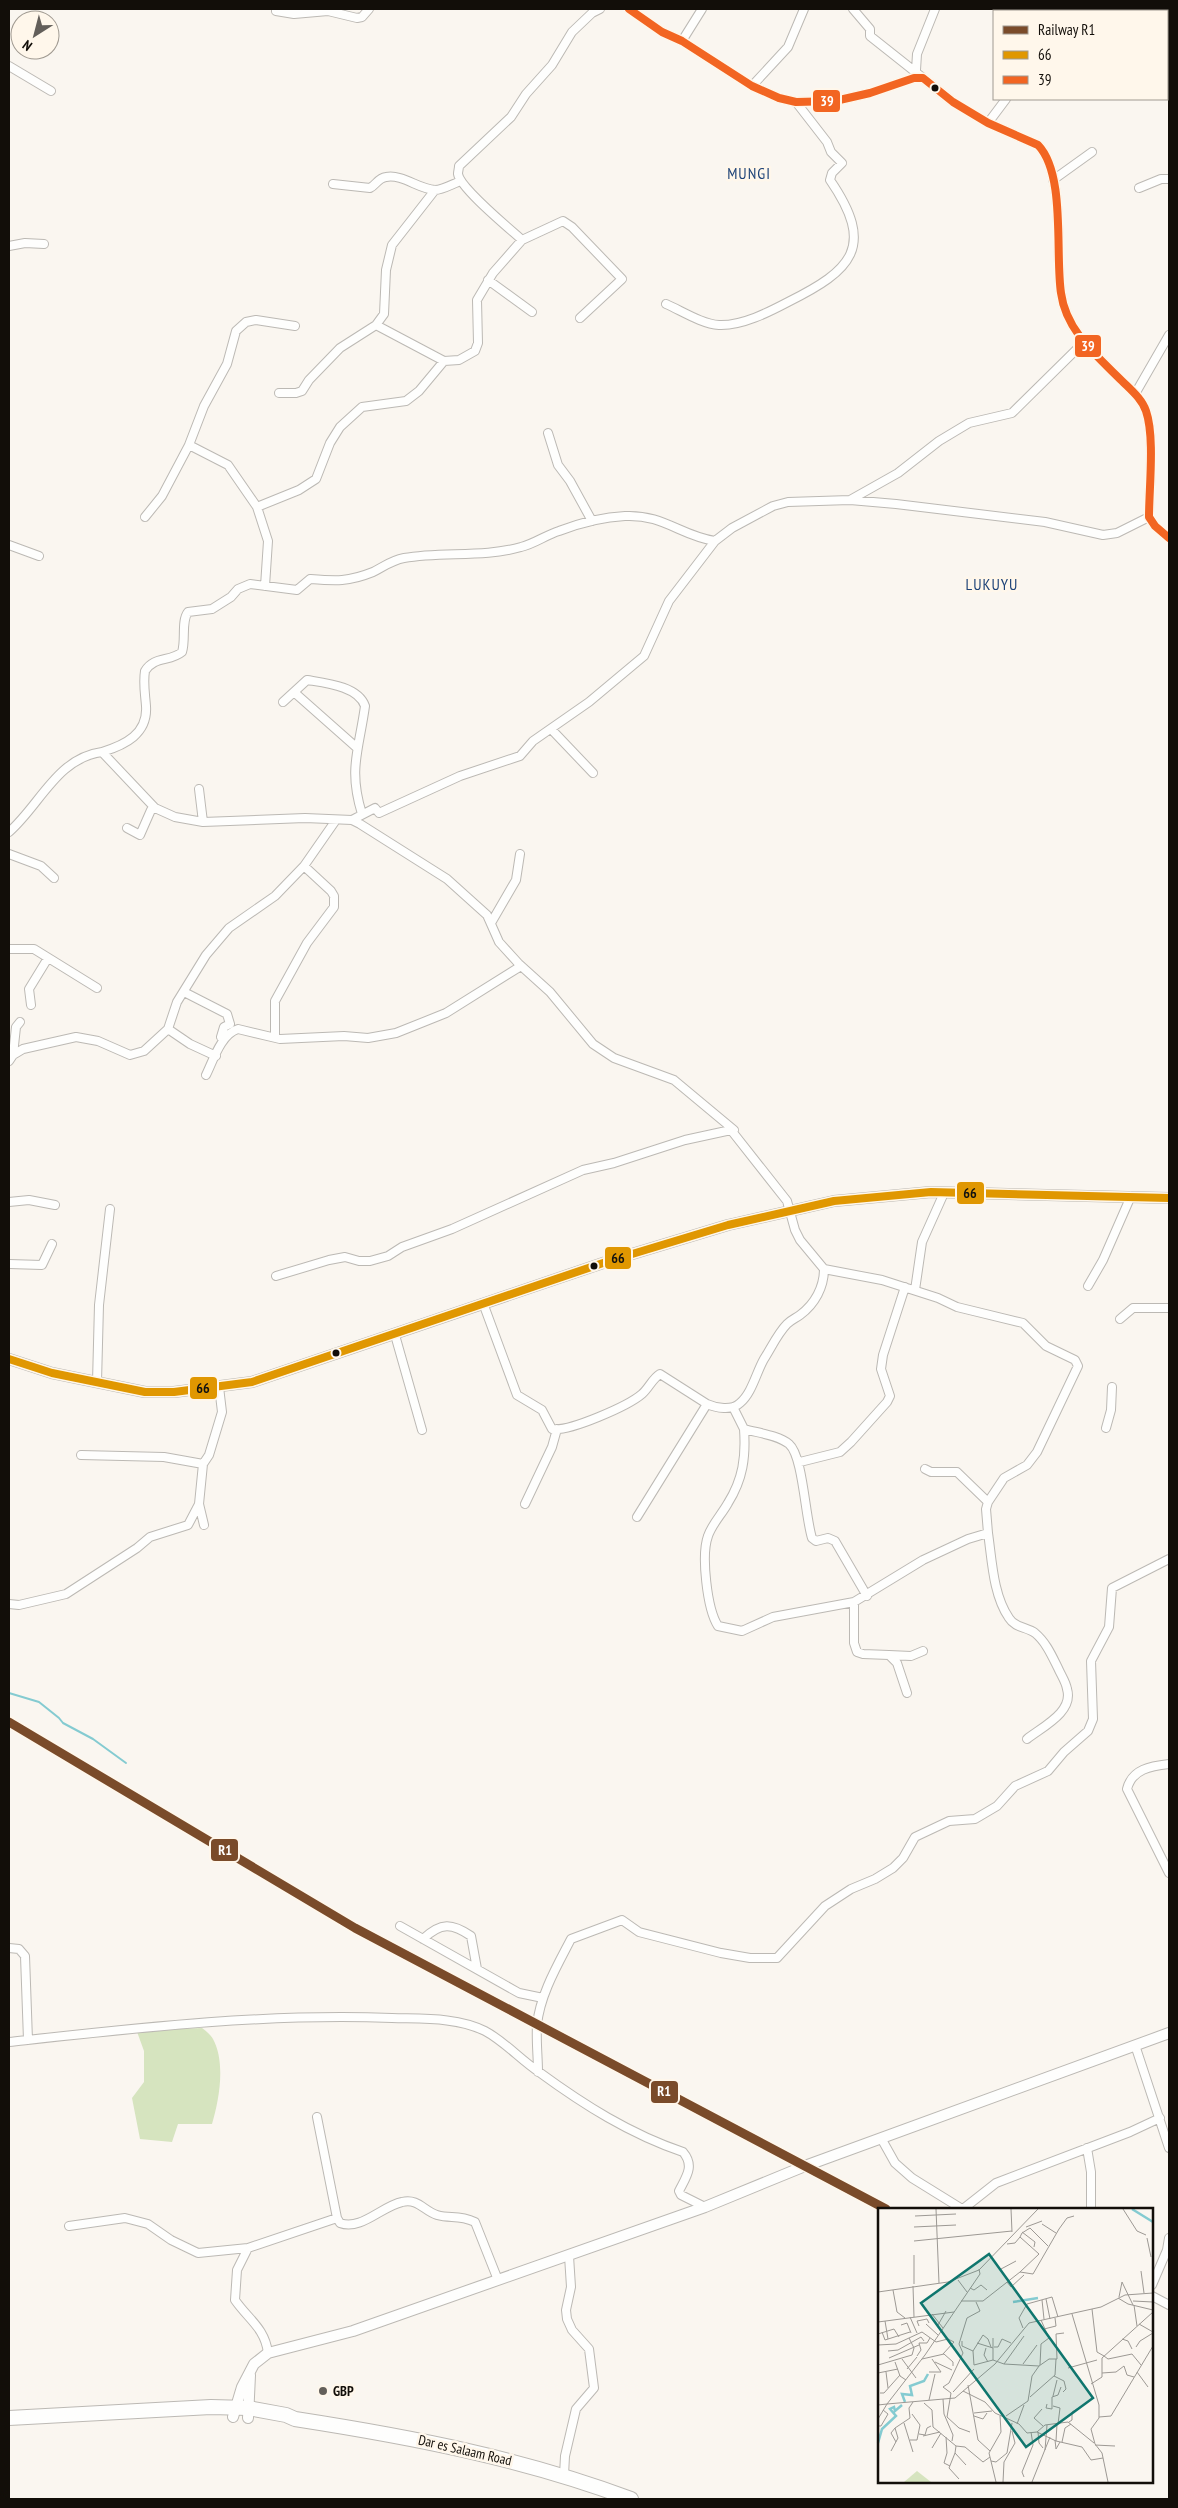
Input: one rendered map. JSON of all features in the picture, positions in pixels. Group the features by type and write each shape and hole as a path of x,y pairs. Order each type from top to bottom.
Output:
{"highway":[{"name":"Dar es Salaam Road","path":"9,2418 211,2407 241,2413 286,2415 295,2419 456,2446 564,2475 631,2499"}],"street":[{"path":"276,11 294,14 328,11 357,18 362,17 369,9"},
{"path":"522,240 473,195 461,181 458,174 463,160 511,117 526,94 549,70 572,32 592,13 600,9"},
{"path":"682,41 702,9"},
{"path":"752,86 788,47 804,9"},
{"path":"853,9 870,29 870,36 916,70 953,102 988,123 1038,145 1042,149 1053,180 1059,231 1061,293 1069,321 1084,342 1135,394 1146,410 1150,433 1149,517 1155,526 1169,538"},
{"path":"916,70 918,54 935,9"},
{"path":"633,10 662,32 682,41 752,86 779,98 796,102 835,101 870,93 914,78 923,78"},
{"path":"9,66 51,91"},
{"path":"988,123 1005,100"},
{"path":"666,304 720,325 737,322 771,311 820,286 844,265 851,252 854,224 848,207 830,180 832,173 842,163 831,152 827,142 796,102"},
{"path":"1053,180 1092,152"},
{"path":"333,184 370,188 378,180 386,177 401,178 435,190"},
{"path":"1139,188 1161,179 1169,179"},
{"path":"279,393 302,391 309,380 340,348 376,325 384,314 386,270 392,244 435,190 461,181"},
{"path":"376,325 444,361 459,360 475,351 478,343 477,300 488,280 522,240 563,221 572,227 621,276 620,283 580,318"},
{"path":"9,246 25,243 44,244"},
{"path":"488,280 532,312"},
{"path":"145,517 162,496 189,445 204,406 227,364 236,331 246,322 256,320 295,326"},
{"path":"1135,394 1169,335"},
{"path":"850,500 898,473 939,441 969,423 1012,413 1084,342"},
{"path":"257,507 299,490 316,479 330,443 340,427 362,407 406,401 413,397 444,361"},
{"path":"548,433 558,465 570,480 592,520"},
{"path":"189,445 228,465 257,507 268,541 265,586"},
{"path":"102,752 155,808 175,817 203,822 277,818 352,820 375,808 379,814 460,776 520,756 533,741 552,730 565,717 589,702 644,656 669,601 694,565 715,541 732,528 773,506 788,502 850,500 1045,522 1103,535 1117,533 1149,517"},
{"path":"9,832 22,820 59,774 76,761 90,754 102,752 129,742 136,736 146,714 143,692 144,671 154,661 175,656 182,652 185,641 185,617 188,612 212,609 243,586 265,586 297,590 310,578 343,582 406,558 504,551 522,547 558,531 592,520 624,516 649,516 672,524 698,538 715,541"},
{"path":"9,546 39,556"},
{"path":"283,702 307,680 345,688 354,693 365,706 356,747 355,785 362,814"},
{"path":"295,693 356,747"},
{"path":"552,730 593,772"},
{"path":"199,789 203,822"},
{"path":"127,828 140,835 151,810 155,808"},
{"path":"11,1058 23,1049 76,1037 98,1041 130,1055 144,1051 168,1029 177,1002 206,955 229,928 275,896 304,866 336,820"},
{"path":"352,820 447,879 488,915 499,942 521,966 550,992 578,1028 602,1051 614,1058 674,1080 734,1130 731,1130"},
{"path":"9,854 41,866 54,878"},
{"path":"491,923 516,880 520,854"},
{"path":"275,1037 275,1001 307,943 334,906 334,896 331,891 304,866"},
{"path":"9,950 34,949 97,988"},
{"path":"31,1005 29,989 48,958"},
{"path":"206,1075 225,1038 233,1030 238,1029 280,1039 344,1036 368,1038 396,1033 446,1013 521,966"},
{"path":"184,992 226,1014 230,1024 224,1028 221,1037"},
{"path":"11,1058 16,1027 20,1022"},
{"path":"168,1029 190,1044 216,1056"},
{"path":"731,1130 777,1187 790,1210 795,1230 800,1240 824,1269 882,1280 957,1306 1023,1323 1046,1346 1075,1360 1078,1366 1037,1452 1027,1465 1004,1478 988,1502 986,1509 993,1571 1004,1610 1015,1625 1034,1632 1041,1639 1049,1650 1068,1689 1068,1697 1064,1708 1026,1739"},
{"path":"276,1276 345,1257 359,1261 370,1261 388,1256 402,1247 452,1229 583,1170 614,1163 685,1140 731,1130"},
{"path":"914,1290 922,1242 944,1192"},
{"path":"9,1359 52,1373 145,1392 174,1392 219,1387 252,1382 395,1335 483,1303 655,1247 790,1210 860,1198 944,1192 1169,1198"},
{"path":"1088,1286 1103,1260 1131,1196"},
{"path":"9,1202 29,1200 55,1205"},
{"path":"97,1382 99,1305 110,1209"},
{"path":"9,1264 42,1266 52,1244"},
{"path":"483,1303 517,1395 538,1406 542,1410 549,1427 557,1430 584,1423 620,1407 642,1394 660,1374 714,1407 733,1407 740,1404 747,1395 760,1366 788,1323 799,1316 812,1303 822,1288 824,1269"},
{"path":"800,1462 840,1452 887,1402 890,1396 881,1369 883,1355 905,1287"},
{"path":"1120,1319 1133,1308 1169,1308"},
{"path":"395,1335 422,1430"},
{"path":"9,1604 20,1605 66,1594 137,1548 150,1536 188,1525 199,1504 202,1494 203,1464 209,1454 222,1412 219,1387"},
{"path":"1106,1428 1112,1410 1112,1387"},
{"path":"637,1517 707,1404"},
{"path":"733,1407 744,1430 746,1455 740,1481 712,1527 706,1541 707,1593 714,1620 718,1626 742,1630 773,1617 854,1602 867,1596 923,1560 968,1539 988,1534"},
{"path":"525,1504 552,1447 557,1430"},
{"path":"744,1430 782,1440 791,1445 800,1462 800,1480 812,1538 818,1542 828,1538 835,1541 867,1596"},
{"path":"81,1455 164,1457 203,1464"},
{"path":"925,1469 931,1472 957,1472 988,1502"},
{"path":"199,1504 204,1525"},
{"path":"538,2072 537,2024 543,1998 554,1971 571,1939 622,1920 639,1932 721,1953 750,1958 777,1958 824,1906 851,1889 875,1879 893,1868 903,1858 915,1837 949,1821 975,1819 997,1806 1015,1786 1048,1771 1064,1752 1088,1731 1093,1719 1091,1661 1108,1627 1112,1588 1169,1559"},
{"path":"854,1602 854,1643 858,1652 863,1654 911,1656 924,1651"},
{"path":"889,1655 897,1663 907,1693"},
{"path":"1169,1764 1156,1765 1136,1773 1130,1780 1127,1789 1169,1873"},
{"path":"400,1926 520,1993 543,1998"},
{"path":"423,1939 441,1927 457,1926 471,1936 477,1969"},
{"path":"9,1948 19,1949 25,1956 28,2040"},
{"path":"9,2042 260,2018 341,2016 437,2019 484,2031 538,2072 631,2132 683,2152 689,2159 690,2167 680,2191 681,2195 705,2208"},
{"path":"241,2413 254,2364 268,2353 353,2331 705,2208 881,2138 1169,2032"},
{"path":"1135,2045 1169,2148"},
{"path":"317,2117 337,2218 346,2225 354,2224 402,2202 418,2203 438,2215 462,2216 475,2222 498,2280"},
{"path":"963,2208 996,2183 1160,2118"},
{"path":"881,2138 895,2163 912,2178 960,2208"},
{"path":"1087,2148 1091,2172 1091,2208"},
{"path":"69,2226 125,2218 148,2224 171,2240 198,2253 248,2248 337,2218"},
{"path":"1153,2282 1167,2250 1169,2238"},
{"path":"248,2248 236,2270 235,2300 258,2325 266,2340 268,2353"},
{"path":"564,2475 565,2456 576,2409 594,2388 589,2349 572,2330 566,2319 571,2288 569,2256"},
{"path":"1153,2297 1169,2305"}],"green space":[{"path":"171,2023 176,2029 202,2028 213,2039 217,2049 220,2070 219,2093 215,2114 212,2124 178,2124 172,2142 140,2139 132,2098 144,2082 144,2051 136,2029"}],"waterway":[{"path":"9,1693 39,1702 63,1723 93,1739 126,1763"}],"rail line":[{"name":"R1","path":"9,1722 355,1928 884,2208"}],"transit line":[{"name":"39","path":"629,9 662,32 682,41 752,86 779,98 796,102 835,101 870,93 914,78 923,78 953,102 988,123 1038,145 1047,158 1053,175 1058,215 1059,277 1064,307 1069,319 1084,342 1136,395 1146,411 1151,448 1149,517 1155,526 1169,538"},
{"name":"66","path":"9,1359 52,1373 145,1392 174,1392 252,1382 609,1261 728,1225 834,1201 931,1192 1169,1198"}],"place":[{"name":"GBP","path":"323,2391"}],"district":[{"name":"MUNGI","path":"749,173"},
{"name":"LUKUYU","path":"992,584"}]}
